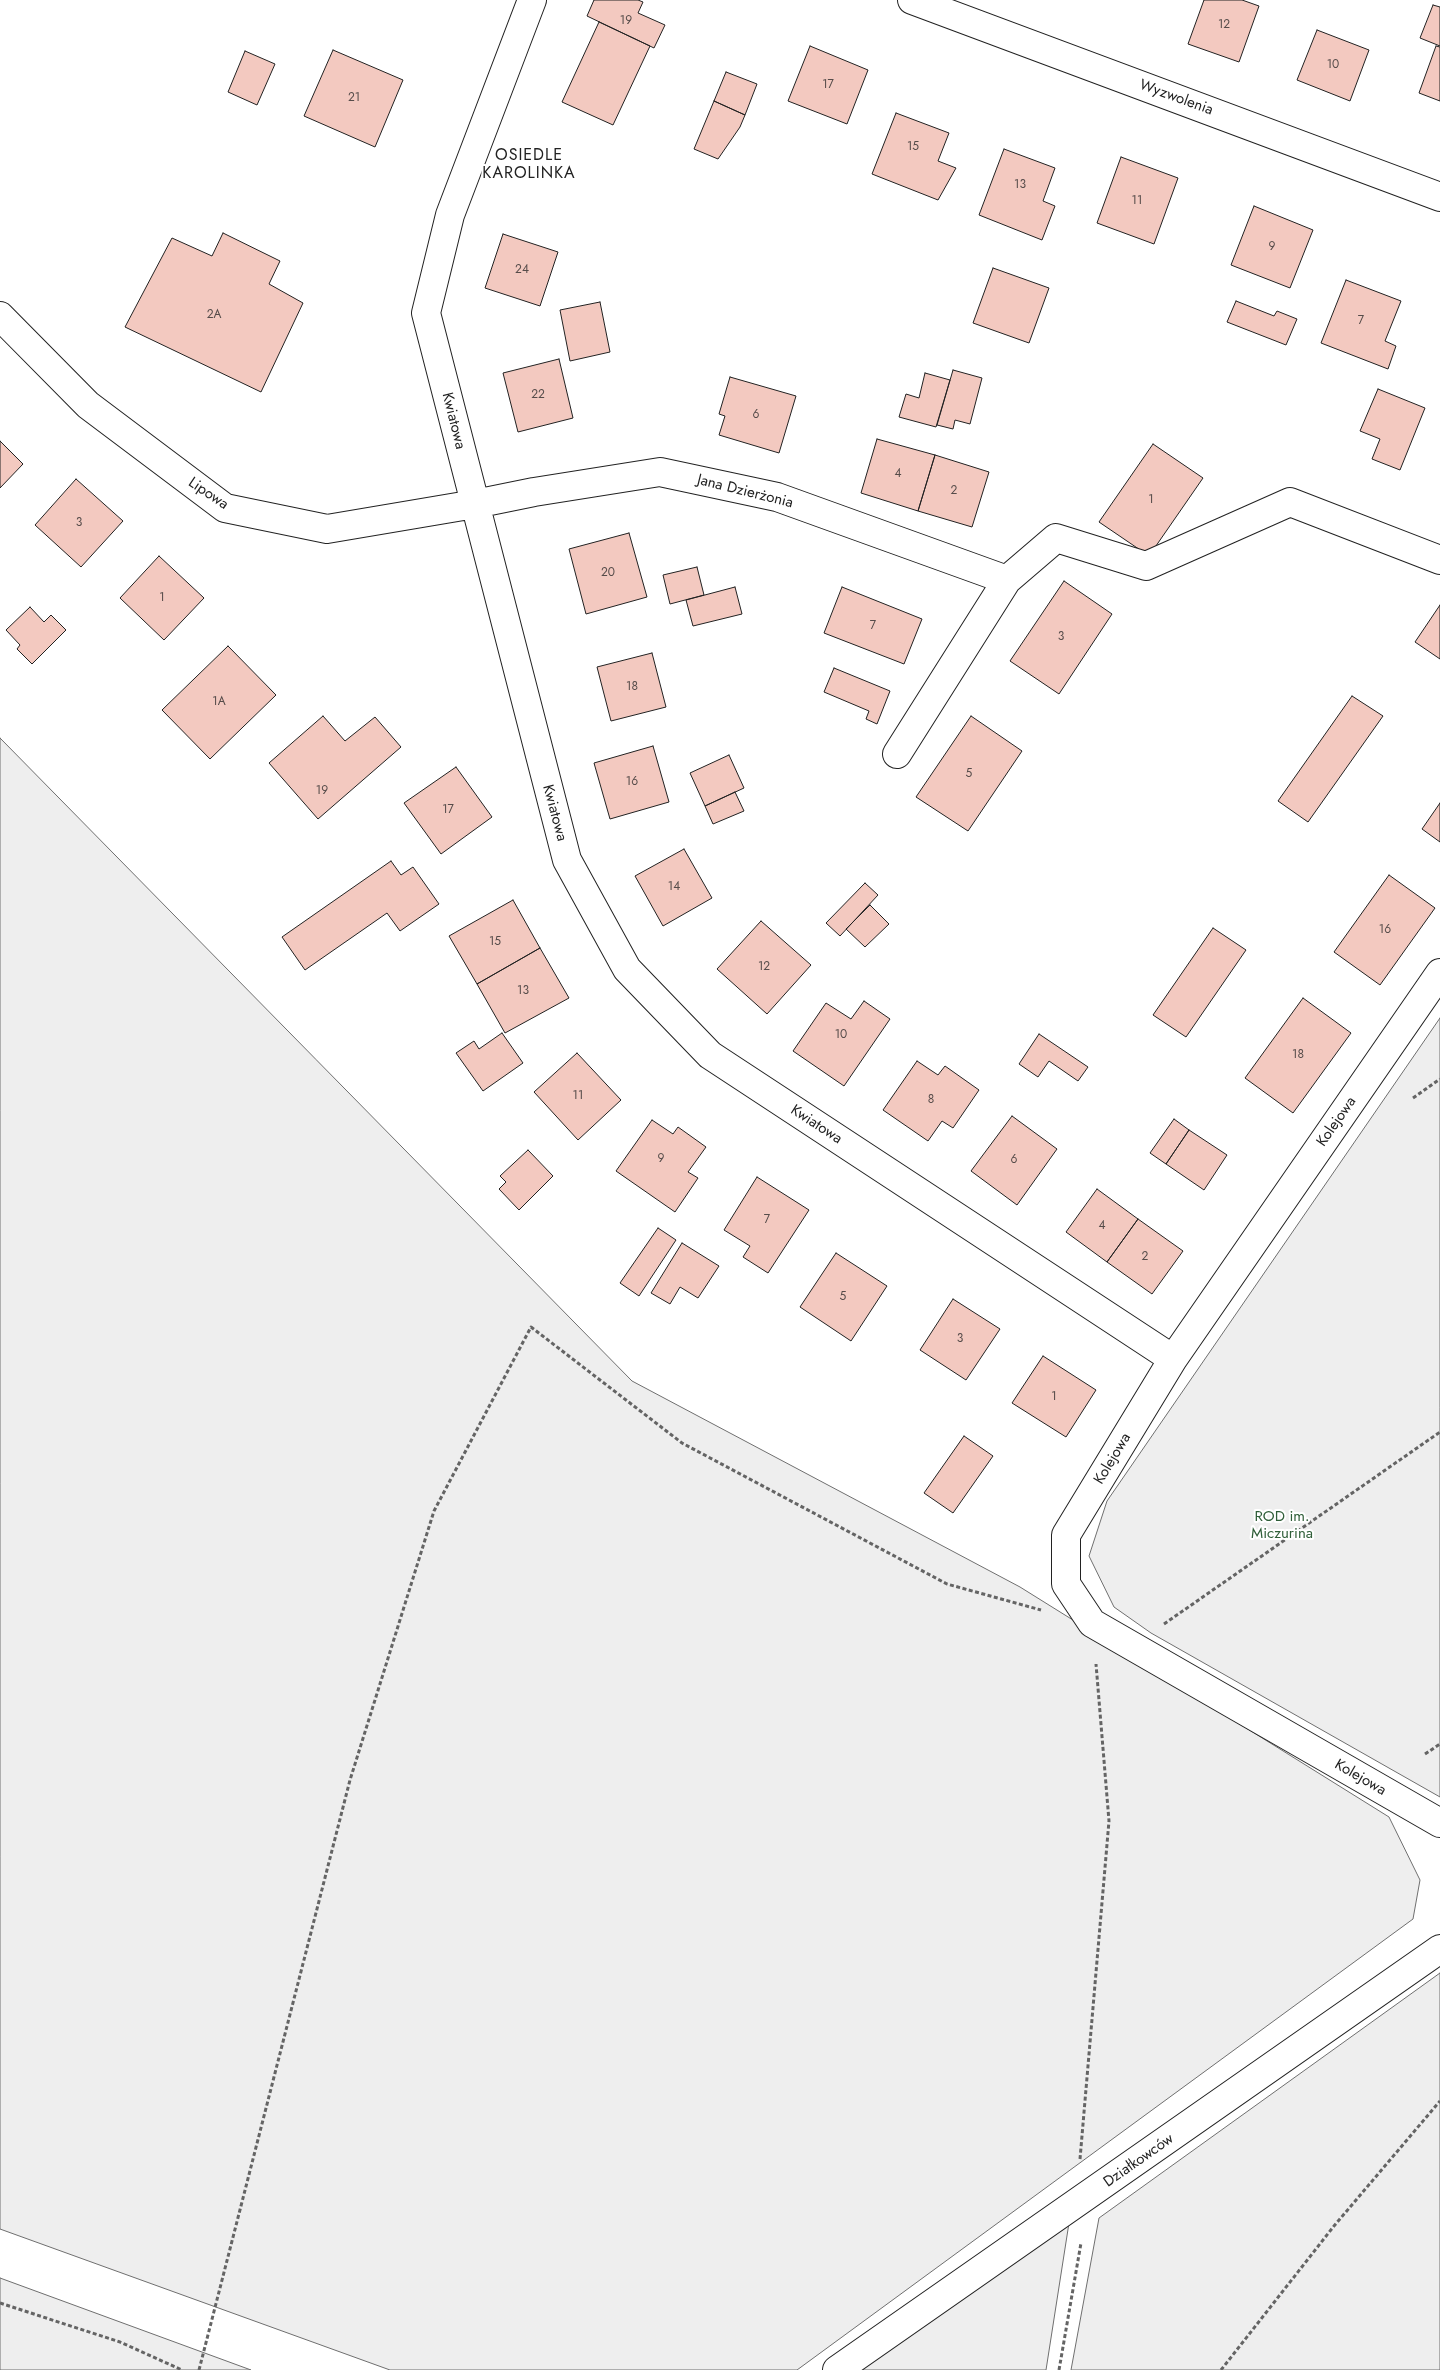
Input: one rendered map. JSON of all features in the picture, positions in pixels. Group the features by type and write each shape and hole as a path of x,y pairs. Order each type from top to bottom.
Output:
{"street":[{"name":"Kwiatowa","path":"532,0 450,215 426,313 567,860 627,969 710,1055 1174,1359"},
{"name":"Wyzwolenia","path":"912,0 1440,197"},
{"name":"Lipowa","path":"0,316 88,405 225,508 327,529 474,504"},
{"name":"Jana Dzierżonia","path":"474,504 534,492 660,472 777,497 1007,580"},
{"path":"897,754 1007,580 1056,538 1146,566 1290,502 1440,560"},
{"name":"Kolejowa","path":"1440,973 1174,1359 1066,1535 1066,1584 1092,1624 1440,1823"},
{"name":"Działkowców","path":"837,2370 1075,2206 1440,1949"}],"path":[{"path":"1412,1098 1440,1079"},
{"path":"199,2370 350,1780 434,1511 531,1327 682,1443 947,1584 1092,1624 1109,1821 1075,2206 1084,2225 1058,2370"},
{"path":"1139,1652 1151,1633 1440,1432"},
{"path":"1425,1754 1440,1744"},
{"path":"1221,2370 1334,2226 1440,2101"},
{"path":"0,2303 120,2342 182,2370"}],"green space":[{"path":"0,738 632,1381 1020,1587 1389,1817 1420,1880 1413,1919 797,2370 390,2370 0,2229"},
{"name":"ROD im. Miczurina","path":"1440,1018 1440,1797 1151,1633 1114,1607 1089,1556 1107,1501"},
{"path":"1440,1973 1440,2370 1071,2370 1099,2218"},
{"path":"1069,2223 1046,2370 861,2370"},
{"path":"0,2278 251,2370 0,2370"}],"building":[{"path":"594,0 638,0 643,2 638,13 665,25 654,48 587,16"},
{"path":"1204,0 1242,0 1259,6 1239,62 1188,44"},
{"path":"1433,5 1440,7 1440,46 1420,38"},
{"path":"599,22 650,46 613,125 562,102"},
{"path":"1317,30 1369,50 1350,101 1297,80"},
{"path":"810,46 868,70 847,124 788,101"},
{"path":"1436,46 1440,47 1440,101 1419,93"},
{"path":"333,50 403,80 375,147 304,116"},
{"path":"245,51 275,64 257,105 228,92"},
{"path":"726,72 757,84 745,115 714,101"},
{"path":"714,101 745,115 740,127 718,159 694,149"},
{"path":"896,113 949,133 938,161 956,168 938,200 872,174"},
{"path":"1004,149 1055,168 1043,201 1055,206 1042,240 979,215"},
{"path":"1121,157 1178,178 1154,244 1097,223"},
{"path":"1254,206 1313,230 1290,288 1231,265"},
{"path":"223,233 280,261 269,284 303,303 261,392 125,327 172,238 212,256"},
{"path":"503,234 558,252 540,306 485,288"},
{"path":"993,268 1049,288 1029,343 973,323"},
{"path":"1346,280 1401,301 1385,341 1396,346 1388,369 1321,343"},
{"path":"1236,301 1274,316 1277,311 1297,319 1286,345 1227,322"},
{"path":"600,302 610,352 570,361 560,310"},
{"path":"559,359 573,418 518,432 503,373"},
{"path":"953,370 982,378 970,424 955,420 953,429 937,425"},
{"path":"925,373 950,380 936,427 899,417 906,394 919,398"},
{"path":"730,377 796,396 779,453 719,435 725,416 719,414"},
{"path":"1378,389 1425,408 1400,470 1372,459 1380,439 1360,431"},
{"path":"877,439 935,455 918,511 861,493"},
{"path":"0,441 23,464 0,488"},
{"path":"1153,444 1203,478 1149,556 1099,522"},
{"path":"935,455 989,472 972,527 918,511"},
{"path":"76,479 123,521 81,567 35,525"},
{"path":"629,533 647,597 586,614 569,549"},
{"path":"159,556 204,598 164,640 120,598"},
{"path":"697,567 704,595 670,604 663,575"},
{"path":"1064,581 1112,614 1059,694 1010,661"},
{"path":"735,587 742,614 693,626 686,600"},
{"path":"842,587 922,619 904,664 824,633"},
{"path":"1440,605 1440,659 1415,642"},
{"path":"30,607 44,622 51,615 66,630 32,664 17,649 20,645 6,630"},
{"path":"228,646 276,695 210,759 162,710"},
{"path":"652,653 666,707 611,721 597,667"},
{"path":"834,668 890,691 877,724 866,719 869,711 824,692"},
{"path":"1352,696 1383,716 1308,822 1278,801"},
{"path":"323,716 345,741 375,717 401,747 318,819 269,763"},
{"path":"971,716 1022,751 968,831 916,797"},
{"path":"653,746 669,802 610,819 594,763"},
{"path":"729,755 744,788 705,806 690,773"},
{"path":"456,767 492,817 441,854 404,803"},
{"path":"735,792 744,811 713,824 705,806"},
{"path":"1440,803 1440,842 1422,829"},
{"path":"684,849 712,898 663,926 635,876"},
{"path":"391,861 401,875 413,867 439,904 400,931 387,913 305,970 282,937"},
{"path":"1389,875 1435,908 1380,985 1334,952"},
{"path":"865,883 878,895 840,936 826,923"},
{"path":"513,900 540,948 477,984 449,936"},
{"path":"870,905 889,924 865,947 846,929"},
{"path":"761,921 811,965 767,1014 717,969"},
{"path":"1213,928 1246,950 1186,1037 1153,1015"},
{"path":"540,948 569,998 505,1033 477,984"},
{"path":"1303,998 1351,1033 1293,1113 1245,1078"},
{"path":"864,1001 890,1019 844,1086 793,1051 826,1003 851,1019"},
{"path":"502,1033 523,1063 483,1091 456,1053 474,1041 479,1049"},
{"path":"1039,1034 1088,1067 1078,1081 1049,1061 1038,1077 1019,1064"},
{"path":"577,1053 621,1100 578,1140 534,1092"},
{"path":"917,1061 938,1075 945,1066 979,1090 953,1128 942,1121 928,1141 883,1110"},
{"path":"1012,1116 1057,1149 1017,1205 971,1171"},
{"path":"1174,1119 1189,1130 1166,1164 1150,1153"},
{"path":"652,1120 673,1134 678,1127 706,1147 688,1172 698,1178 675,1212 616,1171"},
{"path":"1189,1130 1227,1155 1204,1190 1166,1164"},
{"path":"528,1150 553,1176 519,1210 499,1189 506,1182 500,1176"},
{"path":"757,1177 809,1210 768,1273 743,1257 750,1246 724,1230"},
{"path":"1097,1189 1138,1219 1107,1262 1066,1232"},
{"path":"1138,1219 1183,1251 1152,1294 1107,1262"},
{"path":"658,1228 676,1240 639,1296 620,1283"},
{"path":"682,1243 719,1266 698,1298 680,1287 670,1304 651,1293"},
{"path":"836,1253 887,1286 851,1341 800,1307"},
{"path":"953,1299 1000,1329 966,1380 920,1350"},
{"path":"1043,1356 1096,1390 1066,1437 1012,1403"},
{"path":"964,1436 993,1456 953,1513 924,1493"}],"district":[{"name":"OSIEDLE KAROLINKA","path":"529,165"}]}
